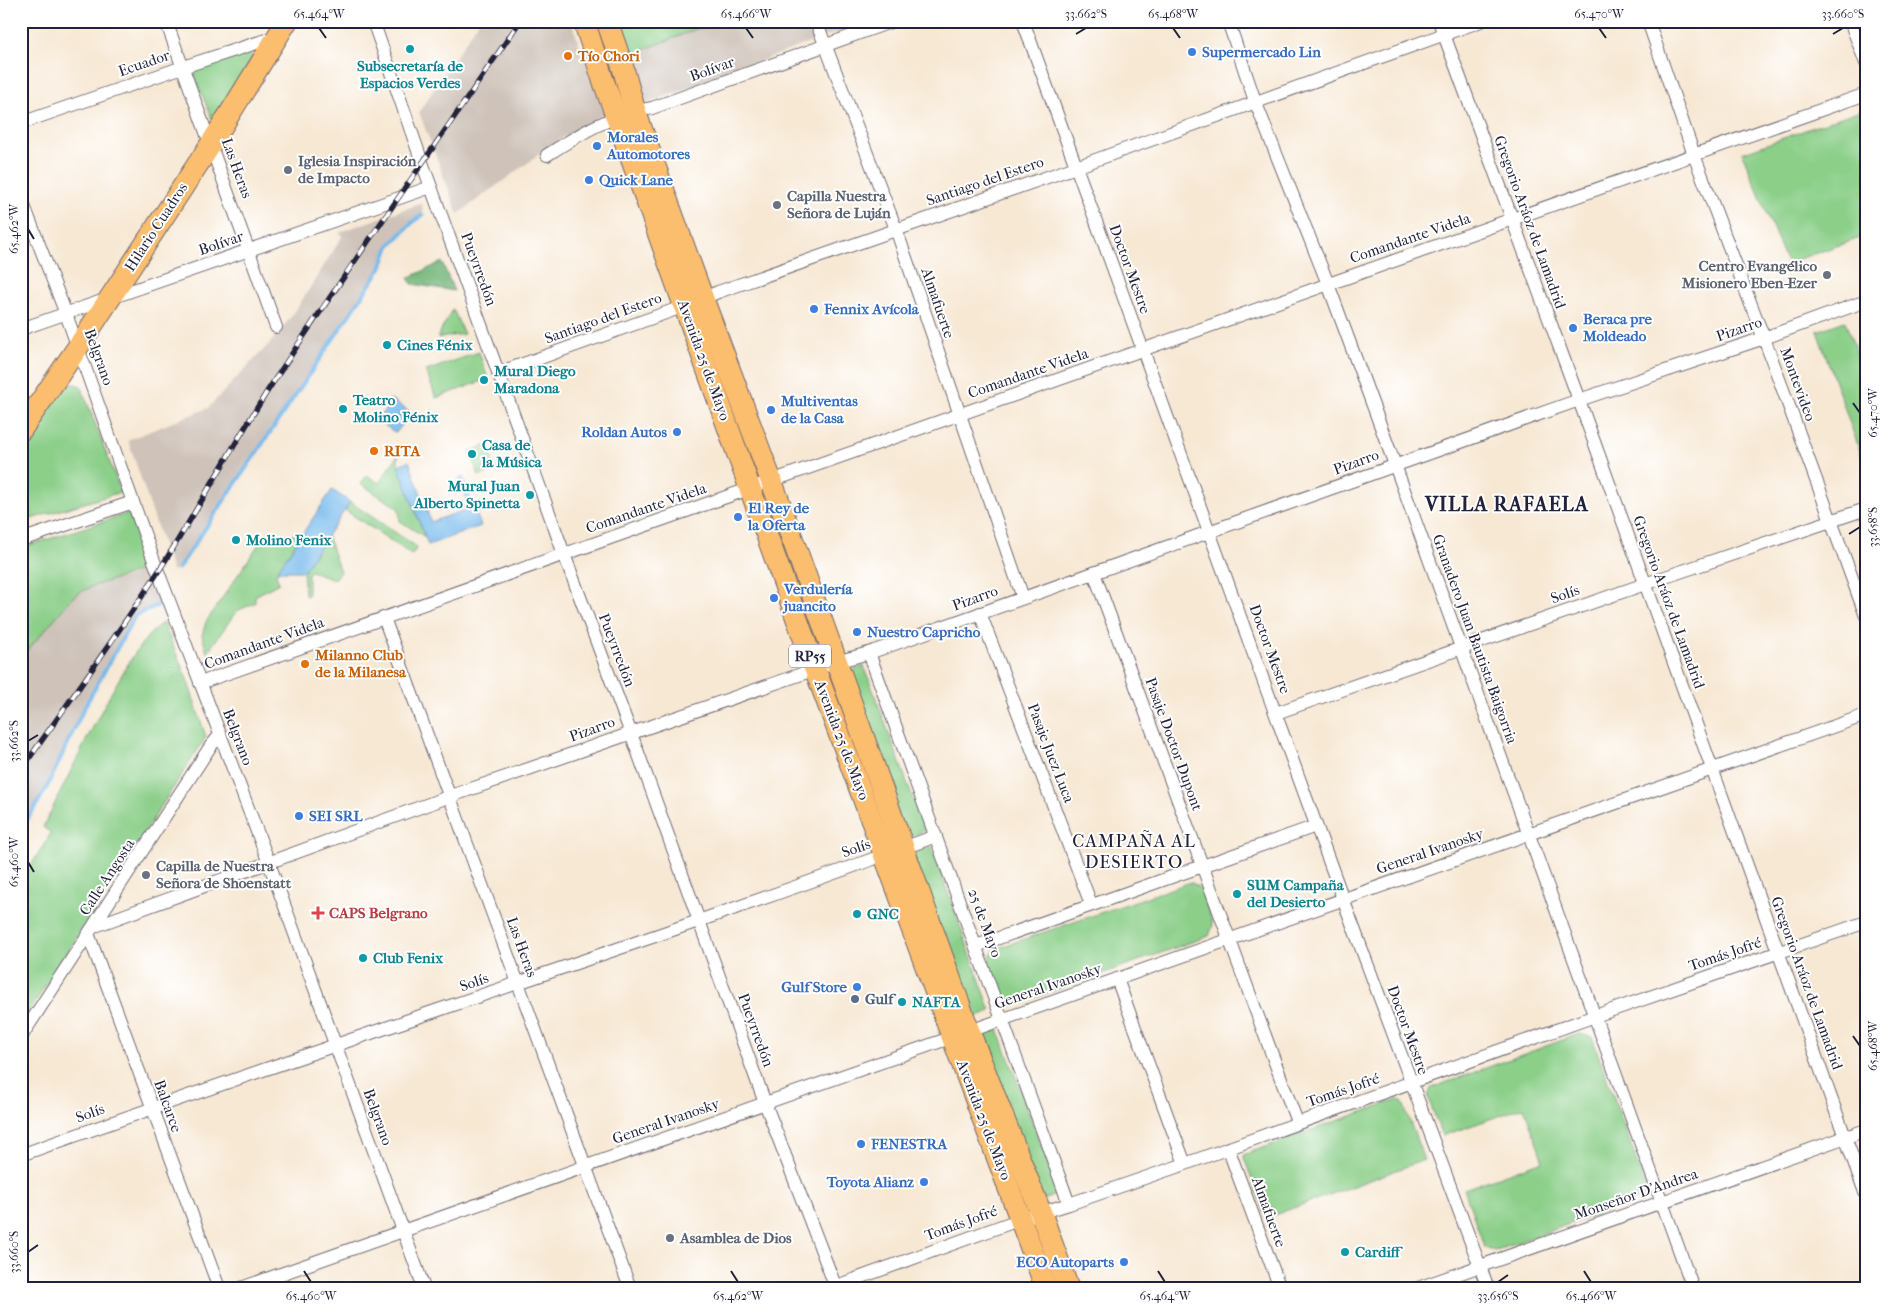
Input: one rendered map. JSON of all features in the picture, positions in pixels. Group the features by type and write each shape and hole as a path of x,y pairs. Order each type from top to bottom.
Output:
{"main road":[{"name":"Avenida 25 de Mayo","path":"584,21 626,114 694,302 750,488 815,670 894,852"},
{"name":"Avenida 25 de Mayo","path":"607,21 623,68 626,114"},
{"name":"Hilario Cuadros","path":"21,430 78,347 211,144 283,29"},
{"name":"Avenida 25 de Mayo","path":"694,302 771,481 836,662 894,852 961,1034 1031,1216 1068,1288"},
{"name":"Avenida 25 de Mayo","path":"1031,1216 1046,1288"}],"street":[{"name":"Las Heras","path":"166,21 276,327"},
{"name":"Pueyrredón","path":"373,21 564,554 834,1287"},
{"name":"Almafuerte","path":"816,21 896,229 1023,598"},
{"name":"Bolívar","path":"547,155 594,126 626,114 652,108 893,21"},
{"name":"Doctor Mestre","path":"1023,21 1316,826 1488,1288"},
{"name":"Granadero Juan Bautista Baigorria","path":"1228,21 1256,101 1328,284 1395,465 1693,1288"},
{"name":"Gregorio Aráoz de Lamadrid","path":"1439,21 1579,400 1866,1195"},
{"name":"Santiago del Estero","path":"498,372 1481,21"},
{"name":"Montevideo","path":"1648,21 1694,155 1764,338 1866,616"},
{"path":"1850,21 1866,62"},
{"name":"Ecuador","path":"21,123 183,67 283,29"},
{"name":"Comandante Videla","path":"200,682 1866,94"},
{"name":"Bolívar","path":"21,329 432,187"},
{"name":"Belgrano","path":"21,198 66,314 200,682 269,863 424,1288"},
{"name":"Pizarro","path":"92,931 269,863 631,732 836,662 869,653 1579,400 1764,338 1866,301"},
{"path":"21,540 134,502"},
{"name":"Solís","path":"1276,713 1866,509"},
{"name":"Pasaje Doctor Dupont","path":"1094,573 1228,940 1297,1122"},
{"name":"Pasaje Juez Luca","path":"980,613 1091,904"},
{"name":"Las Heras","path":"384,618 448,797 630,1288"},
{"name":"25 de Mayo","path":"869,653 1069,1204"},
{"name":"General Ivanosky","path":"241,1288 1866,715"},
{"name":"Calle Angosta","path":"21,1037 92,931 210,747 220,735"},
{"path":"976,946 1316,826"},
{"name":"Solís","path":"21,1155 151,1108 518,984 936,836"},
{"name":"Tomás Jofré","path":"834,1287 1031,1216 1185,1164 1297,1122 1411,1084 1595,1016 1866,922"},
{"name":"Balcarce","path":"92,931 151,1108 219,1288"},
{"path":"1117,979 1185,1164"},
{"name":"Monseñor D'Andrea","path":"1418,1288 1866,1130"},
{"name":"Almafuerte","path":"1228,1148 1280,1288"}],"shaded area":[{"path":"479,21 571,21 604,113 556,142 458,214 419,112"},
{"path":"717,21 867,21 646,104 637,102 630,65 633,54"},
{"path":"422,203 423,215 415,220 389,246 381,268 178,569 172,571 128,440 208,408 270,343 294,313 342,237 340,232"},
{"path":"148,566 160,602 158,605 135,617 85,706 47,787 21,830 21,658 73,597 82,590 99,583 131,576"}],"green space":[{"path":"621,21 717,21 633,54"},
{"path":"250,54 253,56 216,119 212,119 194,75 198,68"},
{"path":"1866,108 1866,236 1787,263 1742,153"},
{"path":"442,262 454,291 412,284 408,278"},
{"path":"453,309 464,334 438,338 438,336"},
{"path":"1845,321 1866,380 1866,468 1817,331"},
{"path":"479,352 488,379 436,398 426,371"},
{"path":"66,384 81,386 121,492 21,522 21,456"},
{"path":"487,445 496,470 479,476 470,451"},
{"path":"398,455 398,465 425,537 400,521 399,509 361,484 367,475 379,483"},
{"path":"767,494 820,643 817,644 764,495"},
{"path":"350,502 417,547 412,555 345,510"},
{"path":"129,513 148,566 129,575 91,587 73,597 21,658 21,548"},
{"path":"302,534 277,571 279,583 255,596 255,603 239,610 207,653 202,635 206,622 263,538"},
{"path":"327,535 340,572 334,579 311,571 308,574 308,595 305,596 303,571"},
{"path":"163,622 187,679 206,737 21,1024 21,882 51,833 43,827 105,703 136,652 148,636"},
{"path":"864,666 925,831 906,838 845,673"},
{"path":"931,846 991,1011 972,1018 912,854"},
{"path":"1191,882 1201,889 1213,925 1209,936 1013,1005 1002,998 988,960 995,949"},
{"path":"998,1029 1059,1194 1040,1201 979,1036"},
{"path":"1579,1034 1592,1037 1647,1190 1644,1197 1494,1251 1484,1246 1464,1189 1543,1161 1524,1107 1442,1136 1428,1097 1431,1088"},
{"path":"1398,1099 1403,1103 1424,1160 1266,1218 1243,1155"}],"water":[{"path":"391,399 411,413 396,433 378,421"},
{"path":"409,461 431,522 470,508 459,479 463,477 481,526 428,545 398,465"},
{"path":"332,490 350,502 345,510 303,571 277,571"}],"waterway":[{"path":"178,569 381,268 389,246 415,220 423,215"},
{"path":"21,830 47,787 85,706 135,616 158,605"}],"railway":[{"path":"21,770 160,569 270,387 520,21"}],"place":[{"name":"Subsecretaría de Espacios Verdes","path":"410,49"},
{"name":"Supermercado Lin","path":"1192,52"},
{"name":"Tío Chori","path":"568,56"},
{"name":"Morales Automotores","path":"597,146"},
{"name":"Iglesia Inspiración de Impacto","path":"288,170"},
{"name":"Quick Lane","path":"589,180"},
{"name":"Capilla Nuestra Señora de Luján","path":"777,205"},
{"name":"Centro Evangélico Misionero Eben-Ezer","path":"1827,275"},
{"name":"Fennix Avícola","path":"814,309"},
{"name":"Beraca pre Moldeado","path":"1573,328"},
{"name":"Cines Fénix","path":"387,345"},
{"name":"Mural Diego Maradona","path":"484,380"},
{"name":"Teatro Molino Fénix","path":"343,409"},
{"name":"Multiventas de la Casa","path":"771,410"},
{"name":"Roldan Autos","path":"677,432"},
{"name":"RITA","path":"374,451"},
{"name":"Casa de la Música","path":"472,454"},
{"name":"Mural Juan Alberto Spinetta","path":"530,495"},
{"name":"El Rey de la Oferta","path":"738,517"},
{"name":"Molino Fenix","path":"236,540"},
{"name":"Verdulería juancito","path":"774,598"},
{"name":"Nuestro Capricho","path":"857,632"},
{"name":"Milanno Club de la Milanesa","path":"305,664"},
{"name":"SEI SRL","path":"299,816"},
{"name":"Capilla de Nuestra Señora de Shoenstatt","path":"146,875"},
{"name":"SUM Campaña del Desierto","path":"1237,894"},
{"name":"CAPS Belgrano","path":"318,913"},
{"name":"GNC","path":"857,914"},
{"name":"Club Fenix","path":"363,958"},
{"name":"Gulf Store","path":"857,987"},
{"name":"Gulf","path":"855,999"},
{"name":"NAFTA","path":"902,1002"},
{"name":"FENESTRA","path":"861,1144"},
{"name":"Toyota Alianz","path":"924,1182"},
{"name":"Asamblea de Dios","path":"670,1238"},
{"name":"Cardiff","path":"1345,1252"},
{"name":"ECO Autoparts","path":"1124,1262"}],"district":[{"name":"VILLA RAFAELA","path":"1507,504"},
{"name":"CAMPAÑA AL DESIERTO","path":"1134,851"}]}
